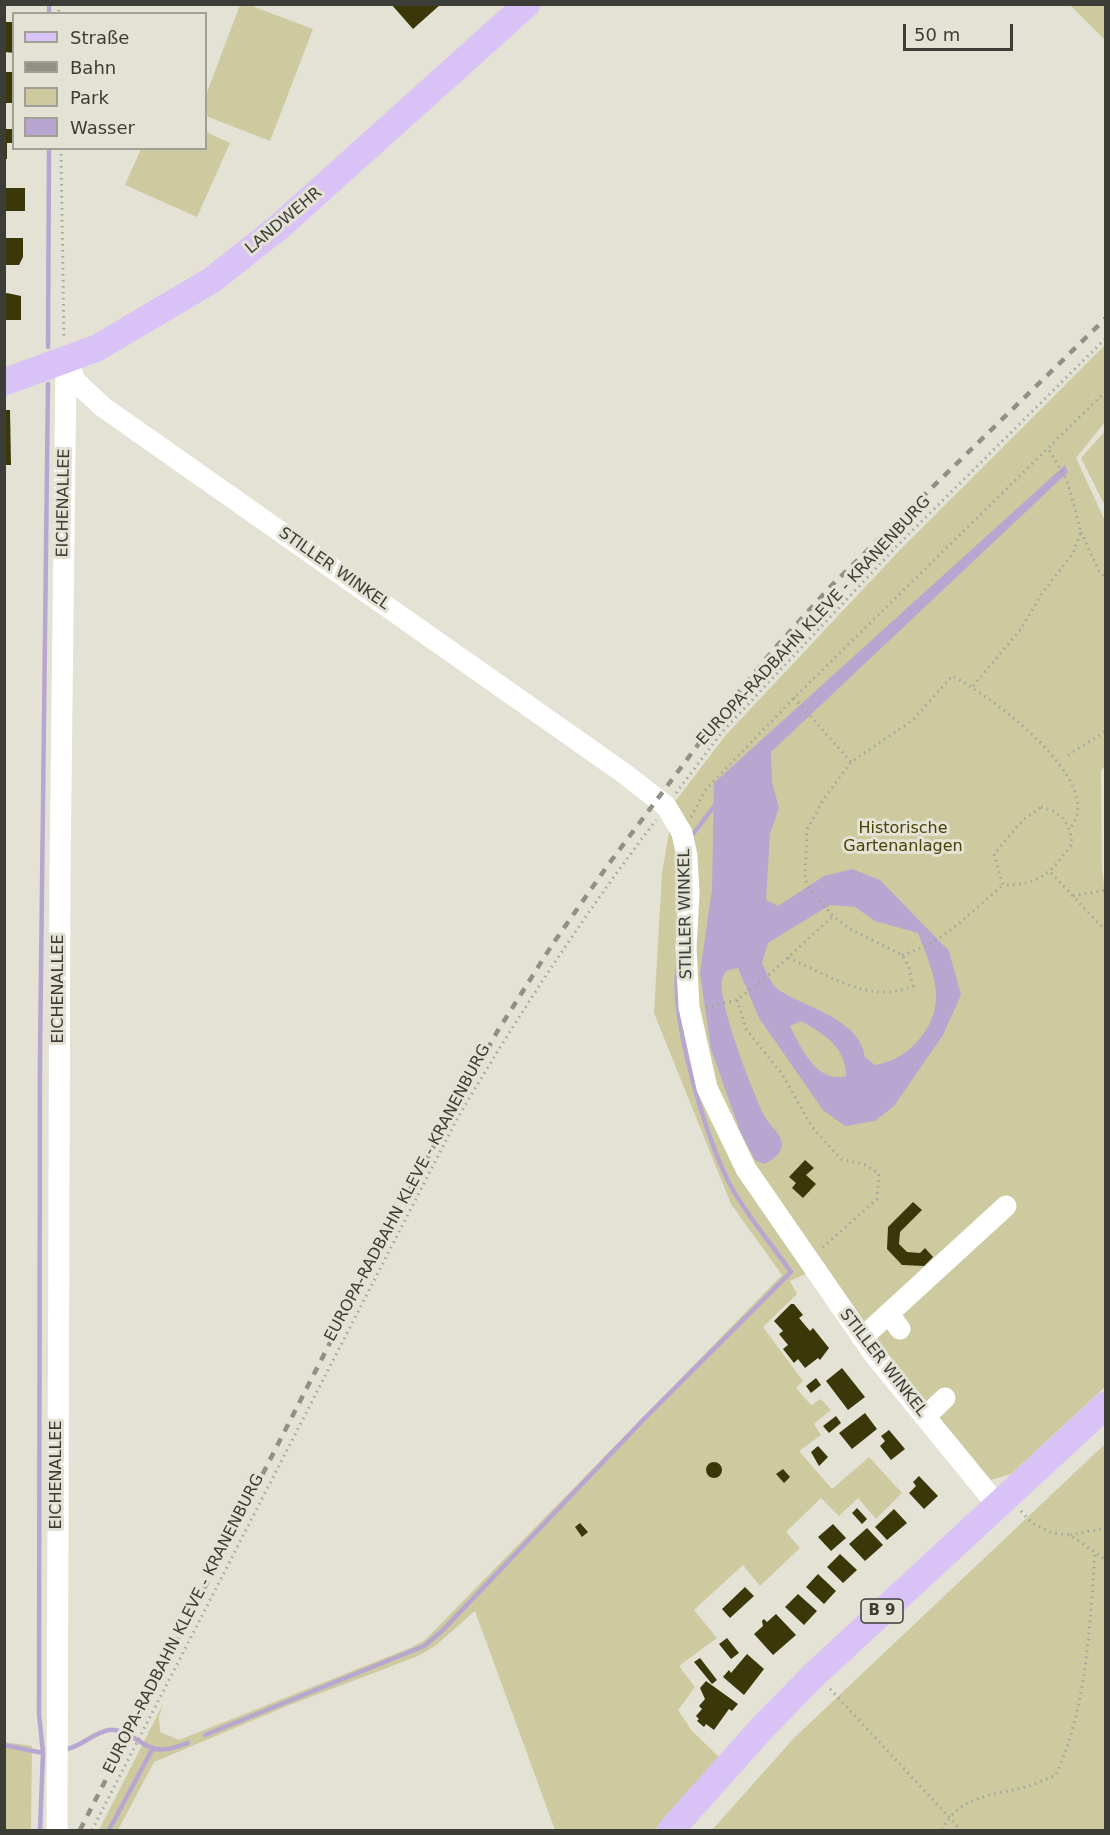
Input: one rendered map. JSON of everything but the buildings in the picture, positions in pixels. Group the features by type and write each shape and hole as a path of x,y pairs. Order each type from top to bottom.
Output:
{"main road":[{"name":"LANDWEHR","path":"4,382 97,348 212,280 280,226 527,4"},
{"name":"B 9","path":"671,1830 762,1728 815,1674 1007,1506 1106,1405"}],"street":[{"name":"STILLER WINKEL","path":"66,360 76,382 103,407 625,774 666,806 682,833 687,856 689,894 686,948 689,1007 707,1088 746,1169 862,1338 925,1417 1007,1506"},
{"name":"EICHENALLEE","path":"57,1830 60,885 66,360"},
{"path":"862,1338 895,1321 1006,1206"},
{"path":"925,1417 945,1398"}],"path":[{"path":"61,150 66,360"},
{"name":"EUROPA-RADBAHN KLEVE - KRANENBURG","path":"92,1830 457,1119 515,1020 569,938 722,732 897,546 1106,338"},
{"path":"690,818 706,789 794,698 1106,391"},
{"path":"1048,450 1060,465 1067,480 1081,532 1099,571 1106,578"},
{"path":"973,686 1021,629 1043,592 1073,553 1081,532"},
{"path":"788,958 838,983 879,992 898,992 913,986 909,967 902,955 850,929 833,916 805,880 807,830 823,800 851,762 913,720 952,676 973,686 1024,719"},
{"path":"794,698 851,762"},
{"path":"1060,748 1068,756 1106,731"},
{"path":"902,955 918,950 944,935 1003,885 1018,886 1051,873 1072,844 1070,828 1058,811 1041,807 1023,820 994,854 1003,885"},
{"path":"1070,828 1081,821"},
{"path":"1051,873 1106,931"},
{"path":"1073,896 1106,890"},
{"path":"700,1008 729,1004 737,1000 771,973 833,916"},
{"path":"737,1000 746,1029 782,1074 812,1127 841,1159 866,1165 879,1174 878,1199 808,1262"},
{"path":"1007,1506 1052,1533 1070,1535 1106,1528"},
{"path":"1070,1535 1106,1560"},
{"path":"942,1830 949,1817 962,1807 990,1793 1027,1787 1056,1775 1069,1747 1078,1703 1090,1627 1095,1551"},
{"path":"815,1674 961,1830"}],"green space":[{"path":"240,5 249,5 313,29 270,141 207,116 207,92"},
{"path":"1070,5 1105,5 1105,40"},
{"path":"207,132 230,143 197,217 125,185 141,150 207,150"},
{"name":"Historische Gartenanlagen","path":"1105,345 1105,422 1076,458 1106,523 1106,765 1101,770 1102,870 1106,898 1105,1387 1011,1474 991,1480 817,1269 790,1281 797,1294 763,1327 803,1381 796,1388 811,1405 821,1399 831,1410 814,1424 821,1435 799,1451 832,1489 869,1457 902,1493 876,1519 858,1498 839,1516 821,1498 786,1532 800,1548 760,1586 743,1565 694,1610 717,1638 679,1666 695,1687 678,1710 692,1731 721,1759 655,1830 555,1830 475,1611 435,1646 418,1656 287,1706 154,1762 118,1830 99,1830 163,1704 159,1717 160,1732 179,1740 425,1640 782,1275 731,1204 654,1013 662,873 670,826 667,812 725,736 900,550"},
{"path":"1105,431 1105,506 1081,458"},
{"path":"1105,1444 1105,1830 712,1830 794,1738"},
{"path":"4,1742 32,1746 31,1830 5,1830"}],"water":[{"path":"1065,465 1068,472 771,752 772,782 779,808 770,834 766,900 778,906 824,876 852,869 880,880 949,951 961,995 943,1035 894,1106 875,1121 845,1126 823,1110 759,1018 738,968 726,971 722,979 722,991 731,1027 753,1090 765,1117 778,1134 782,1144 780,1152 764,1164 755,1160 740,1131 711,1049 700,973 712,889 714,783","holes":["830,905 855,907 875,921 918,933 929,963 936,990 933,1016 927,1029 916,1043 887,1062 875,1065 865,1057 861,1044 843,1024 776,988 762,963 768,943","801,1021 825,1036 838,1049 845,1066 846,1076 827,1075 811,1062 790,1026"]}],"waterway":[{"path":"49,4 49,12"},
{"path":"48,347 49,150"},
{"path":"40,1830 43,1753 39,1714 40,1055 48,384"},
{"path":"693,834 719,800"},
{"path":"205,1735 424,1646 442,1631 644,1419 791,1272 739,1200 712,1143 692,1080 685,1047 679,1015 678,966"},
{"path":"63,1750 109,1730 120,1731 156,1749 188,1743"},
{"path":"4,1745 43,1753"},
{"path":"109,1830 153,1748"}],"railway":[{"path":"80,1830 393,1220 497,1032 552,945 608,865 721,714 775,648 831,586 1106,318"}]}
